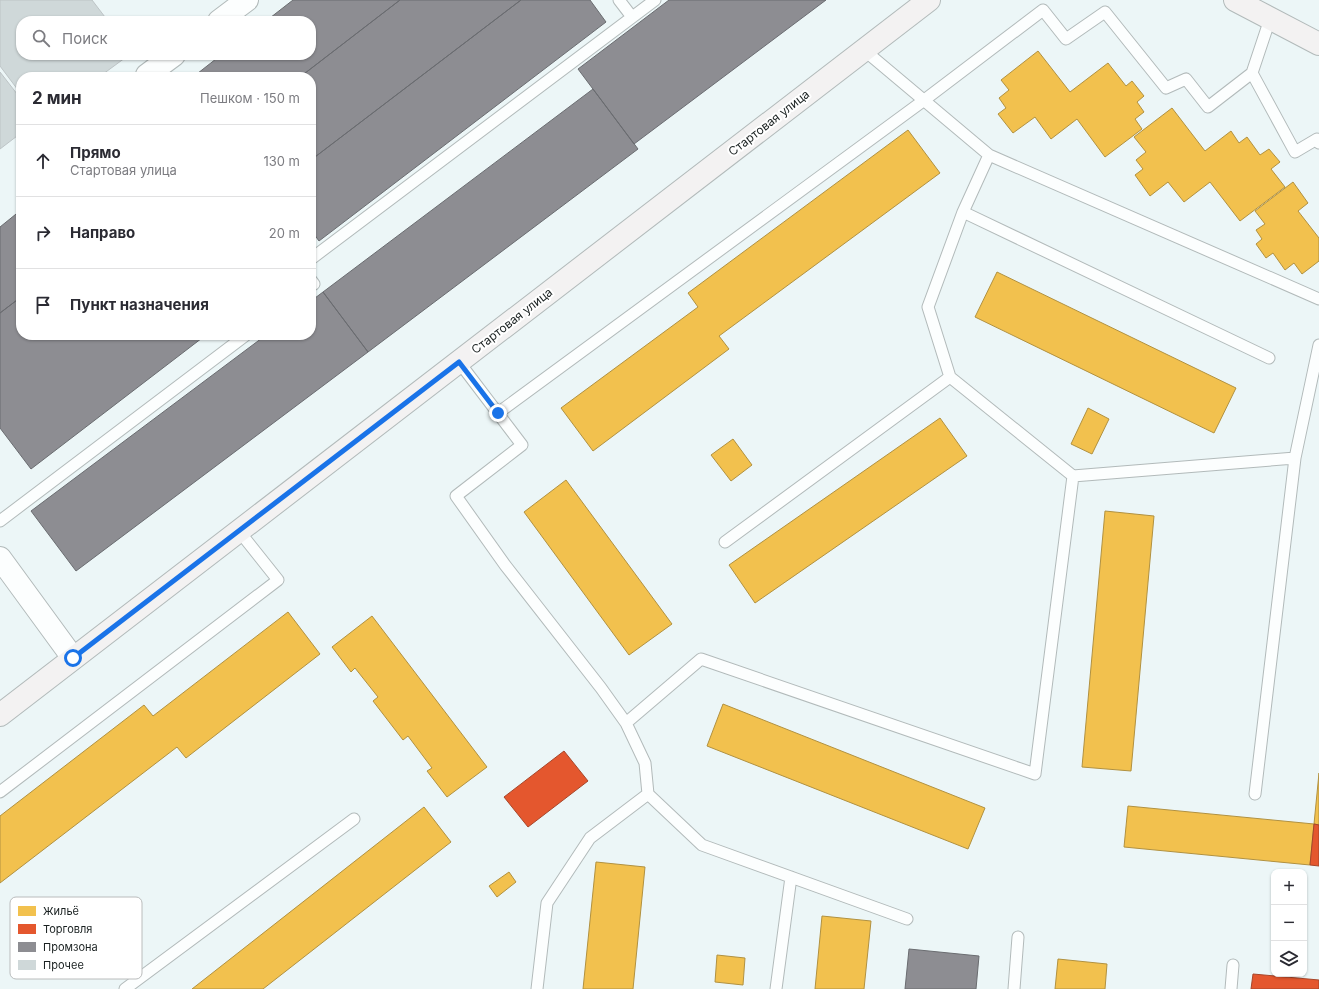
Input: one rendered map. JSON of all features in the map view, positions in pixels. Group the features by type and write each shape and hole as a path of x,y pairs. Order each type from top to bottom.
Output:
{"street":[{"path":"226,16 247,0"},
{"name":"Стартовая улица","path":"0,715 929,0"},
{"path":"1235,0 1319,44"},
{"path":"151,72 167,60"},
{"path":"0,558 73,658"}],"lane":[{"path":"619,0 632,17"},
{"path":"316,255 655,0"},
{"path":"498,413 923,101 1043,10 1066,39 1105,12 1166,88 1186,79 1208,107 1252,73 1270,19"},
{"path":"864,50 989,155 1319,299"},
{"path":"1252,73 1295,152 1317,139 1319,143"},
{"path":"989,155 963,212 928,307 950,377 1073,476 1295,458"},
{"path":"963,212 1269,358"},
{"path":"0,521 239,340"},
{"path":"1255,794 1295,458 1319,345"},
{"path":"459,362 522,445 456,496 505,565 601,688 626,723 645,763 648,794 702,845 907,919"},
{"path":"725,542 950,377"},
{"path":"626,723 701,659 1035,774 1073,476"},
{"path":"0,792 278,580 239,531"},
{"path":"537,989 546,903 590,838 648,794"},
{"path":"142,977 354,819"},
{"path":"776,989 792,877"},
{"path":"1014,989 1018,937"},
{"path":"1232,989 1233,965"},
{"path":"126,989 139,979"}],"building: Жильё":[{"path":"1038,51 1070,92 1108,63 1126,86 1132,81 1144,96 1137,102 1144,112 1135,119 1142,129 1105,157 1077,119 1051,139 1035,117 1013,133 998,114 1006,108 999,98 1009,90 1001,80"},
{"path":"1172,108 1205,151 1231,131 1239,143 1247,137 1260,155 1269,149 1280,162 1271,169 1285,187 1240,221 1210,182 1184,202 1168,182 1150,196 1135,175 1143,169 1136,160 1146,152 1134,137"},
{"path":"908,130 940,173 719,336 729,349 593,451 561,408 698,307 688,293"},
{"path":"1293,182 1308,203 1298,211 1319,238 1319,261 1302,274 1294,263 1285,270 1273,253 1266,258 1256,244 1262,239 1256,230 1265,224 1255,211"},
{"path":"997,272 1236,388 1214,433 975,317"},
{"path":"1088,408 1109,419 1092,454 1071,444"},
{"path":"940,418 967,456 755,603 729,565"},
{"path":"733,439 752,465 731,481 711,455"},
{"path":"566,480 672,624 629,655 524,512"},
{"path":"1105,511 1154,516 1131,771 1082,767"},
{"path":"288,612 320,654 186,758 177,747 0,883 0,816 144,705 153,716"},
{"path":"372,616 487,767 447,797 427,771 432,768 408,736 403,740 373,701 378,697 355,668 351,672 332,647"},
{"path":"723,704 985,808 968,849 707,746"},
{"path":"1319,773 1319,825 1314,824"},
{"path":"1128,806 1314,824 1310,865 1124,847"},
{"path":"424,807 451,842 263,989 192,989"},
{"path":"596,862 645,867 633,989 583,989"},
{"path":"509,872 516,882 497,897 489,886"},
{"path":"822,916 871,921 864,989 815,989"},
{"path":"717,955 745,958 743,985 715,982"},
{"path":"1058,959 1107,964 1105,989 1055,989"}],"building: Торговля":[{"path":"564,751 588,781 528,827 504,797"},
{"path":"1314,824 1319,825 1319,866 1310,865"},
{"path":"1253,974 1271,976 1271,977 1319,980 1319,989 1251,989"}],"building: Промзона":[{"path":"293,0 400,0 306,72 199,72 215,60 316,60 316,16 272,16"},
{"path":"400,0 521,0 316,156 316,72 306,72"},
{"path":"521,0 590,0 606,22 319,241 316,237 316,156"},
{"path":"669,0 826,0 634,144 578,69"},
{"path":"593,89 638,149 368,352 323,292"},
{"path":"16,214 16,301 0,313 0,227"},
{"path":"323,292 368,352 76,571 31,511 259,340 316,340 316,297"},
{"path":"16,301 16,340 199,340 31,469 0,428 0,313"},
{"path":"909,949 979,956 976,989 905,989"}],"building: Прочее":[{"path":"0,0 92,0 104,16 16,16 16,60 122,60 106,72 16,72 16,87 0,66"},
{"path":"0,72 16,93 16,137 0,149"}],"route":[{"path":"73,658 459,362 498,413"}]}
